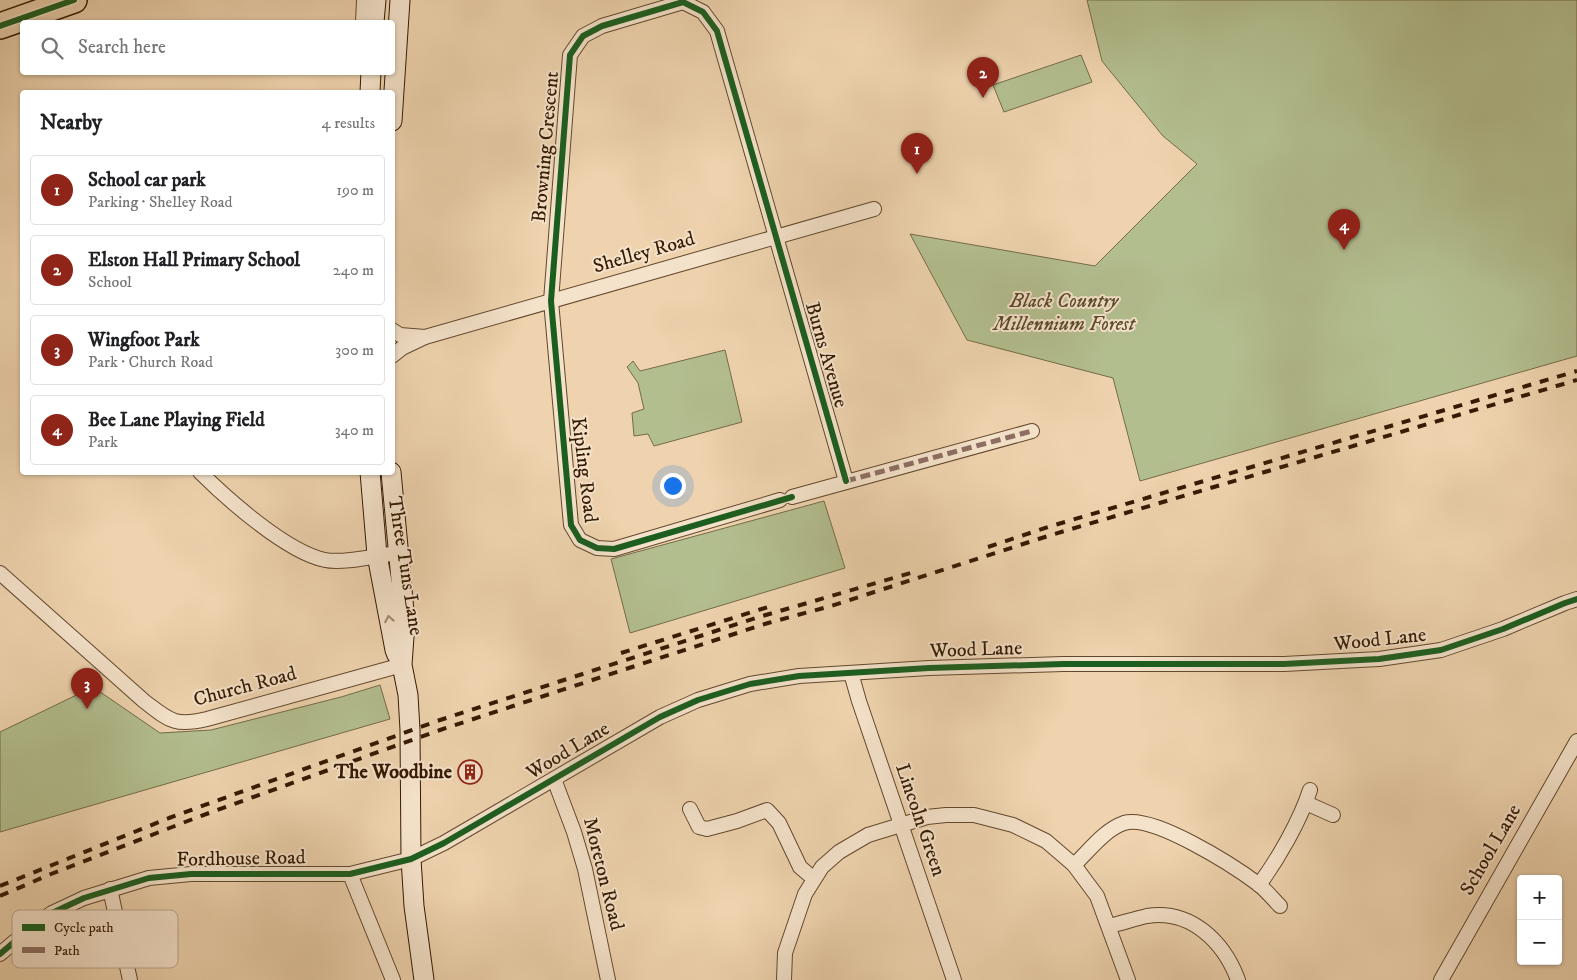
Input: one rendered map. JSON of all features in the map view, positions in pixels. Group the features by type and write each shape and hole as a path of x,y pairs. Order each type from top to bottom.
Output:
{"highway":[{"path":"0,9 26,0"},
{"path":"0,26 60,2"}],"street":[{"path":"364,0 364,20"},
{"path":"374,20 376,0"},
{"path":"394,90 400,0"},
{"name":"Browning Crescent","path":"551,301 570,55 583,36 602,26 683,2 703,12 717,31 776,237"},
{"path":"370,90 371,75"},
{"name":"Shelley Road","path":"395,354 402,348 425,337 874,209"},
{"name":"Burns Avenue","path":"776,237 846,481"},
{"name":"Kipling Road","path":"551,301 571,525 580,540 597,548 614,549 846,481 1032,431"},
{"name":"Shelley Road","path":"395,332 400,335 425,337"},
{"path":"203,475 219,491 266,528 300,551 326,561 350,560 398,553"},
{"name":"Three Tuns Lane","path":"370,475 377,555 395,650 402,665 408,695 411,859 414,906 424,980"},
{"name":"Three Tuns Lane","path":"391,475 405,622 402,665"},
{"name":"Church Road","path":"0,573 144,701 164,717 178,723 207,719 402,665"},
{"name":"Wood Lane","path":"411,859 444,843 660,717 698,700 774,679 928,668 1015,665 1284,664 1379,659 1441,650 1503,629 1577,599"},
{"name":"Lincoln Green","path":"851,673 900,824 954,980"},
{"name":"School Lane","path":"1441,980 1577,740"},
{"name":"Moreton Road","path":"554,779 574,832 585,870 608,980"},
{"path":"1259,885 1272,866 1308,797 1332,815"},
{"path":"690,809 699,827 707,829 738,821 767,810 779,823 800,867 814,879"},
{"path":"784,980 785,953 804,894 822,867 839,852 868,835 927,817 946,815 982,817 1013,825 1046,841 1074,865 1097,896 1128,980"},
{"path":"1074,865 1108,832 1125,823 1137,822 1182,837 1237,869 1259,885 1280,906"},
{"name":"Fordhouse Road","path":"58,910 84,898 149,878 192,874 350,874 411,859"},
{"path":"350,874 393,980"},
{"path":"110,889 115,910"},
{"path":"1109,926 1148,916 1178,918 1190,922 1204,930 1215,940 1226,954 1238,980"},
{"name":"Fordhouse Road","path":"0,954 12,944"}],"green space":[{"name":"Black Country Millennium Forest","path":"1087,0 1577,0 1577,356 1140,481 1113,378 967,340 910,234 1095,266 1197,164 1163,136 1102,61"},
{"path":"1081,55 1092,82 1004,112 993,85"},
{"path":"725,350 742,422 654,446 648,434 634,436 632,413 644,409 638,383 627,367 633,361 640,371"},
{"path":"824,501 845,568 630,633 611,559"},
{"path":"380,685 390,719 0,832 0,732 93,687 160,733 211,730 341,697"}],"railway":[{"path":"988,547 1048,527 1577,371"},
{"path":"0,896 51,874 198,817 440,730 629,668 768,623 831,606 1051,535 1577,380"},
{"path":"0,886 169,818 437,721 759,617 914,572"},
{"path":"621,653 768,607"}],"marked path":[{"path":"846,481 1032,431"}],"cycle path":[{"path":"0,26 74,0"},
{"path":"792,497 614,549 597,548 580,540 571,525 551,301 570,55 583,36 602,26 683,2 703,12 717,31 846,481"},
{"path":"58,910 84,898 149,878 191,874 350,874 411,859 444,843 660,717 698,700 750,684 799,676 929,668 1063,664 1284,664 1379,659 1441,650 1503,629 1577,599"},
{"path":"0,954 12,944"}],"place":[{"name":"Elston Hall Primary School","path":"983,98"},
{"name":"School car park","path":"917,174"},
{"name":"Bee Lane Playing Field","path":"1344,250"},
{"name":"Wingfoot Park","path":"87,709"},
{"name":"The Woodbine","path":"470,772"}]}
